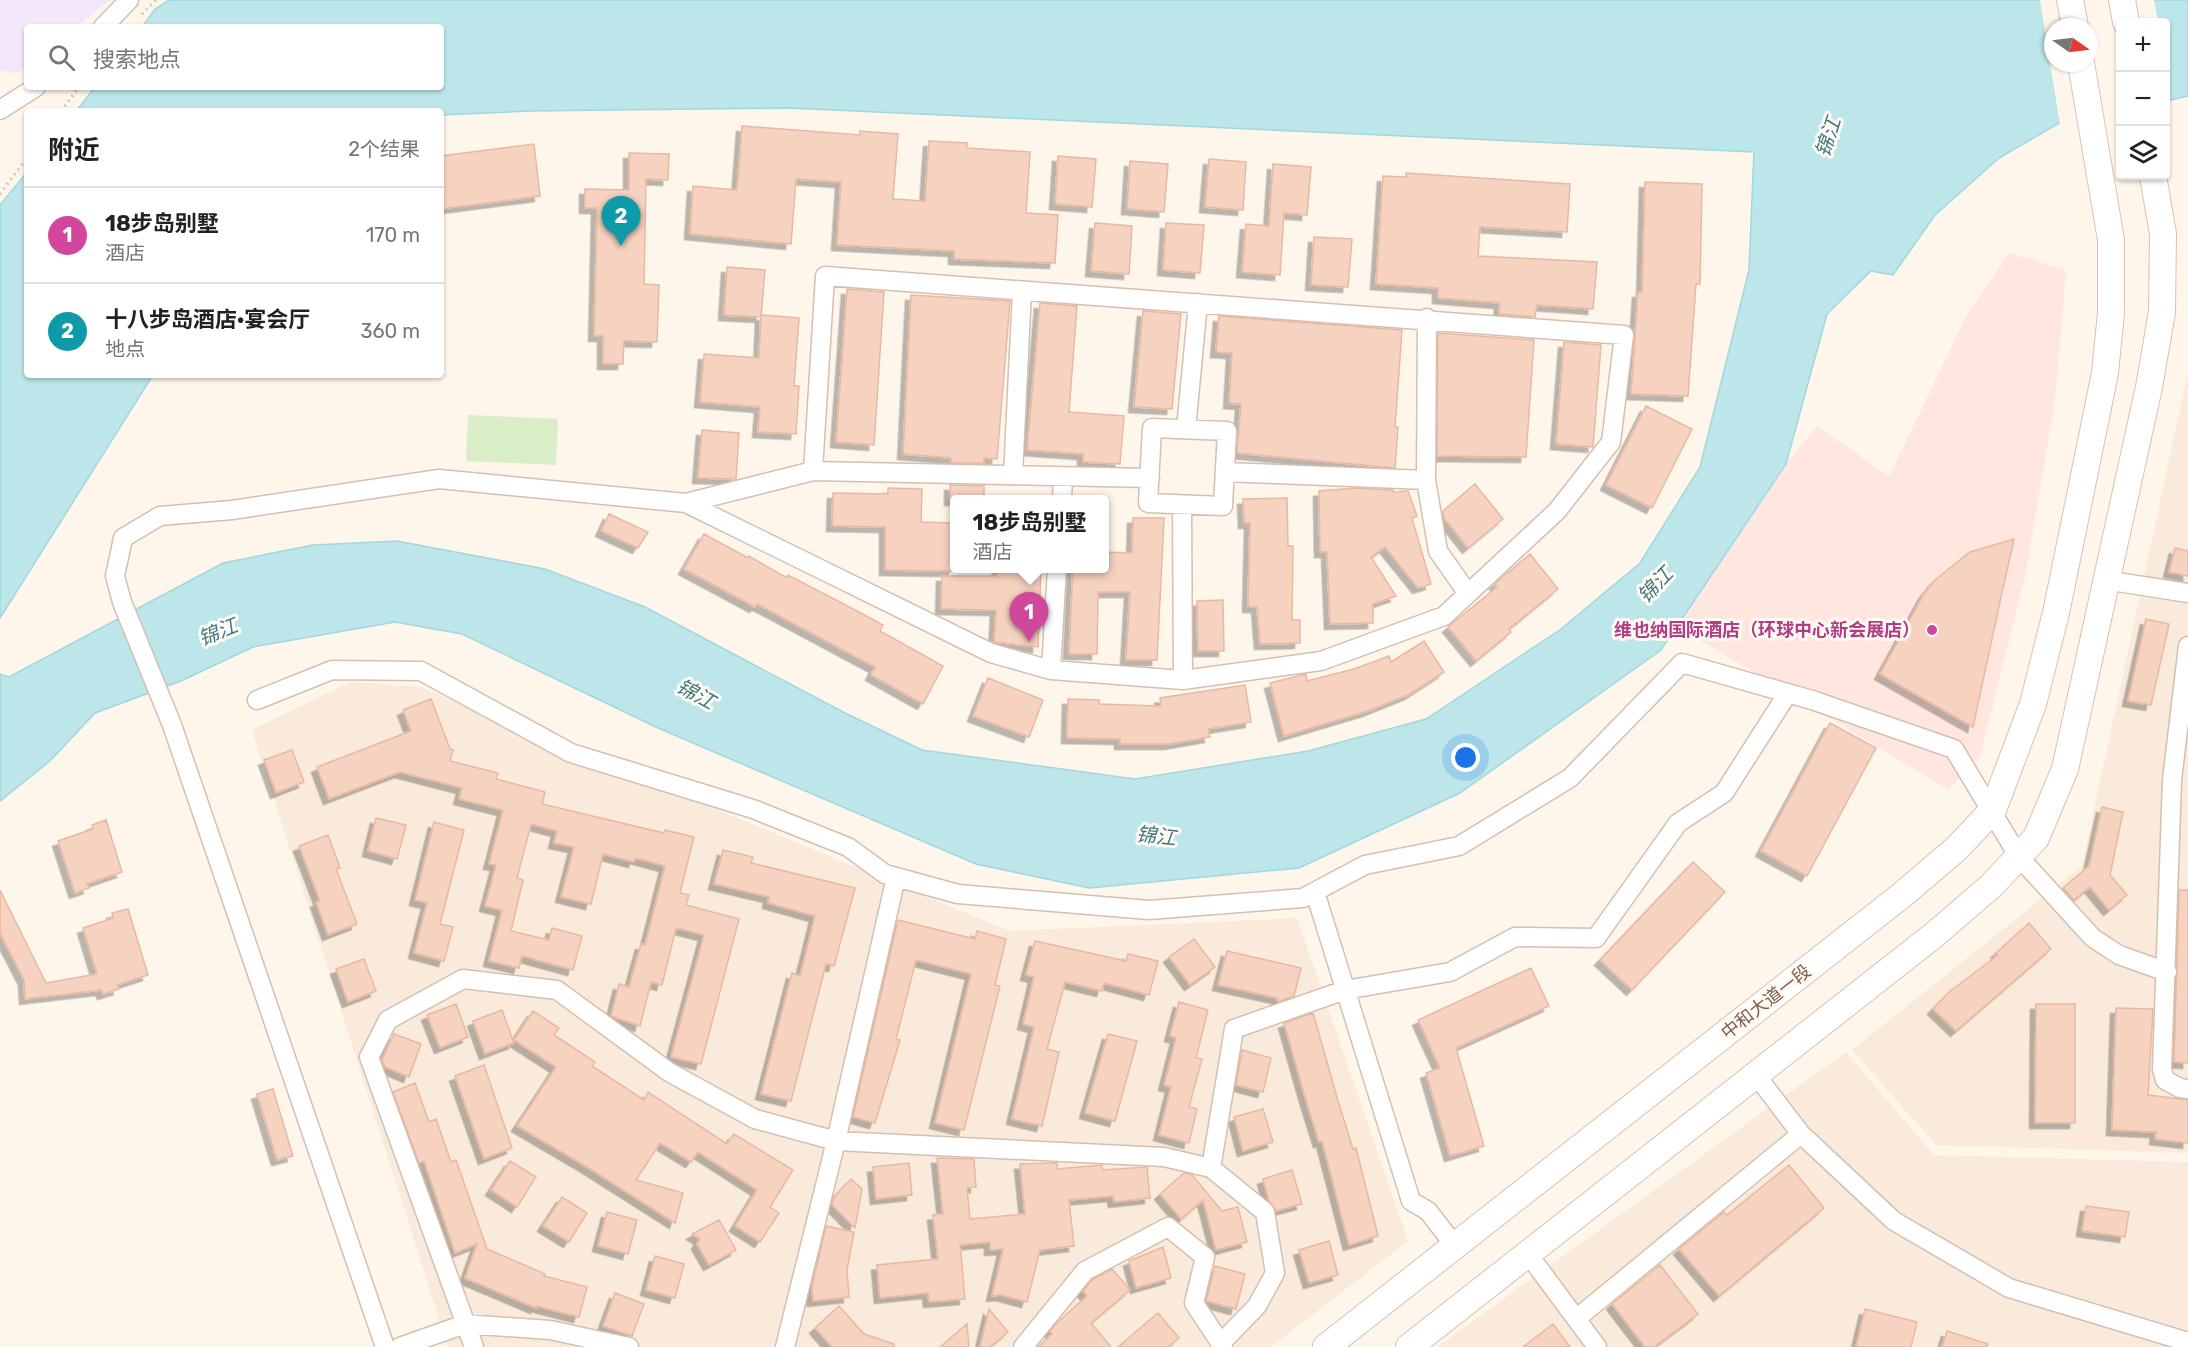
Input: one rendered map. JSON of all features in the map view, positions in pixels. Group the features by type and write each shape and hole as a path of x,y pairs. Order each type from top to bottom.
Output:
{"main road":[{"path":"2070,0 2073,18"},
{"path":"2122,0 2125,18"},
{"name":"中和大道一段","path":"1326,1347 1902,895 1956,849 1993,810 2033,704 2067,559 2105,373 2111,313 2111,240 2083,72"},
{"path":"1409,1347 1934,935 1991,886 2036,838 2065,769 2149,387 2160,323 2163,234 2154,180"}],"street":[{"path":"106,24 129,0"},
{"path":"0,110 31,90"},
{"path":"686,503 992,653 1051,670 1184,680 1321,661 1444,616 1557,511 1611,442 1624,335 1427,318 825,276 813,471"},
{"path":"1013,475 1022,291"},
{"path":"1186,429 1198,303"},
{"path":"1427,318 1426,480 1438,551 1468,594"},
{"path":"1152,428 1227,431 1225,472 1223,506 1149,503 1152,428"},
{"path":"385,1347 172,725 122,602 115,576 123,538 160,516 232,510 439,479 686,503 813,471 1150,478"},
{"path":"1225,472 1426,480"},
{"path":"1062,495 1063,476"},
{"path":"1182,504 1184,680"},
{"path":"1051,670 1057,573"},
{"path":"2105,580 2188,593"},
{"path":"2188,648 2162,1069 2165,1080 2180,1088 2188,1089"},
{"path":"257,700 332,670 422,671 571,753 753,809 848,847 885,874 958,894 1149,910 1304,898 1365,865 1459,846 1570,777 1682,663 1788,693 1954,749 2019,856 2092,938 2119,955 2167,972"},
{"path":"1211,1168 1234,1029 1346,990 1450,972 1515,937 1596,938 1678,823 1724,792 1788,693"},
{"path":"790,1345 896,877"},
{"path":"1315,892 1411,1201 1428,1211 1455,1246"},
{"path":"474,1347 369,1057 388,1020 463,980 557,990 669,1072 756,1119 836,1141 1164,1157 1211,1168 1265,1212 1275,1273 1257,1306 1222,1345 1194,1303 1205,1257 1168,1227 1085,1271 1023,1347"},
{"path":"1755,1075 1800,1134 1894,1221 2009,1288 2188,1342"},
{"path":"1576,1318 1800,1134"},
{"path":"1528,1254 1597,1347"},
{"path":"400,1347 465,1324 550,1330 629,1347"}],"path":[{"path":"63,108 77,90"},
{"path":"0,194 24,162"}],"shaded area":[{"path":"0,0 110,0 80,24 24,24 24,68 17,74 0,70"},
{"path":"2009,253 2066,270 2055,401 2025,577 1980,756 1949,790 1677,626 1786,464 1817,426 1889,476 1966,317"},
{"path":"2188,372 2188,1153 1936,1145 1852,1050 2082,866"},
{"path":"350,682 421,687 1010,931 1297,918 1408,1241 1271,1347 448,1347 252,730"},
{"path":"1846,1052 1934,1155 2188,1162 2188,1347 1437,1347"}],"green space":[{"path":"468,415 558,419 556,465 466,461"}],"water":[{"name":"锦江","path":"169,0 2188,0 2188,96 2170,100 2170,18 2116,18 2116,29 2098,59 2098,18 2044,18 2044,72 2090,72 2061,122 1999,158 1935,215 1893,275 1871,271 1827,314 1786,464 1661,650 1460,793 1299,868 1089,888 976,864 658,728 462,634 395,622 253,647 181,681 95,713 50,761 0,801 0,674 9,677 223,563 313,545 397,541 545,569 645,607 845,713 922,750 1135,779 1308,751 1426,719 1561,629 1640,563 1700,467 1749,270 1754,152 789,108 530,111 444,115 444,108 78,108 93,90 444,90 444,24 144,24 155,9"},
{"path":"24,176 24,378 151,378 0,618 0,205"}],"pier":[{"path":"2040,0 2154,0 2157,18 2116,18 2116,114 2060,125 2052,72 2098,72 2098,18 2044,18 2044,25"}],"building":[{"path":"742,126 860,135 860,131 898,134 893,199 925,201 929,141 967,143 967,148 1030,152 1026,213 1058,215 1055,263 954,259 954,251 837,245 841,182 796,179 791,244 690,234 693,186 737,190"},
{"path":"534,144 540,196 444,209 444,156"},
{"path":"629,153 669,154 668,180 646,179 644,284 659,285 657,342 624,341 623,364 603,364 603,336 594,336 597,208 585,208 585,189 629,190"},
{"path":"1058,156 1096,159 1092,207 1055,204"},
{"path":"1209,159 1246,162 1243,210 1205,207"},
{"path":"1130,161 1168,164 1164,212 1127,209"},
{"path":"1273,164 1311,167 1307,215 1284,213 1280,275 1242,272 1246,224 1269,226"},
{"path":"1406,173 1570,184 1567,232 1480,227 1478,256 1597,262 1593,309 1537,305 1535,317 1499,314 1500,303 1438,298 1438,288 1376,284 1383,176 1406,177"},
{"path":"1645,182 1702,184 1700,284 1696,284 1688,396 1631,394 1638,292 1642,292"},
{"path":"1095,223 1132,226 1129,274 1091,271"},
{"path":"1166,223 1204,225 1200,273 1163,270"},
{"path":"1314,237 1352,239 1348,287 1311,285"},
{"path":"727,267 765,270 761,317 724,315"},
{"path":"847,289 884,292 874,445 836,442"},
{"path":"911,295 1010,301 997,459 984,458 984,463 951,463 951,458 903,454"},
{"path":"1040,303 1077,306 1069,412 1124,416 1120,464 1083,462 1083,454 1027,450"},
{"path":"1143,311 1181,314 1172,409 1134,407"},
{"path":"761,315 799,318 794,386 799,386 796,434 758,432 760,407 700,402 704,354 759,358"},
{"path":"1219,316 1402,330 1395,427 1398,427 1395,468 1237,453 1241,404 1229,403 1232,353 1216,352"},
{"path":"1438,333 1534,340 1526,457 1437,456"},
{"path":"1564,342 1601,345 1593,447 1556,444"},
{"path":"1646,406 1692,429 1652,508 1606,485"},
{"path":"702,430 739,433 736,479 698,478"},
{"path":"1475,484 1503,519 1468,548 1444,518 1443,511"},
{"path":"950,485 984,486 984,495 950,495"},
{"path":"888,488 922,489 921,522 950,523 950,571 885,570 885,527 832,526 833,493 888,494"},
{"path":"1356,488 1393,490 1393,492 1408,491 1417,516 1412,518 1431,584 1418,588 1385,547 1371,557 1396,596 1373,604 1373,623 1330,624 1327,552 1320,552 1319,491"},
{"path":"1287,498 1288,546 1293,546 1292,620 1300,620 1300,643 1260,644 1257,607 1248,607 1250,523 1244,523 1243,499"},
{"path":"609,514 648,532 638,548 601,531"},
{"path":"1133,518 1164,518 1157,660 1126,660 1130,592 1098,592 1097,654 1069,654 1073,573 1109,573 1109,552 1132,553"},
{"path":"704,534 883,625 880,631 943,666 923,704 871,675 875,667 757,604 755,607 684,569"},
{"path":"2014,539 1973,727 1880,674 1924,594 1935,580 1970,552"},
{"path":"2175,548 2188,551 2188,576 2169,572"},
{"path":"1530,554 1558,589 1509,629 1511,632 1476,661 1448,627 1497,587 1495,584"},
{"path":"997,573 1041,573 1038,647 994,642 996,610 941,609 942,576 997,576"},
{"path":"1223,600 1224,651 1198,651 1197,601"},
{"path":"2146,619 2169,624 2151,705 2128,701"},
{"path":"1424,641 1444,672 1410,694 1368,711 1284,736 1270,683 1306,674 1307,681 1354,669 1389,656 1391,662"},
{"path":"988,678 1043,700 1029,737 973,716"},
{"path":"1245,685 1251,722 1208,729 1210,737 1170,744 1120,744 1120,739 1067,738 1068,699 1099,700 1099,704 1161,706 1160,698"},
{"path":"431,699 450,749 453,750 450,761 498,773 496,779 545,792 542,804 664,833 665,830 694,837 680,893 689,895 686,905 739,919 701,1064 671,1057 704,935 676,928 662,985 651,982 640,1026 611,1016 619,984 629,987 641,944 645,945 665,866 635,858 634,862 603,854 591,904 561,897 574,847 554,843 557,831 531,824 517,878 523,880 511,931 549,940 552,928 582,936 573,970 522,956 519,968 489,961 502,910 485,906 496,865 489,864 503,810 459,799 462,788 400,772 329,799 317,767 411,731 403,710"},
{"path":"1830,723 1876,748 1807,876 1761,851"},
{"path":"292,750 304,782 276,793 264,760"},
{"path":"2102,807 2123,812 2110,875 2127,895 2109,910 2090,887 2074,900 2063,888 2089,866"},
{"path":"376,818 406,825 397,859 368,851"},
{"path":"106,820 122,872 87,884 89,888 75,893 58,841 93,829 92,825"},
{"path":"434,822 464,830 440,924 453,927 444,961 414,953 427,903 415,900"},
{"path":"328,835 340,868 336,869 357,924 328,935 316,902 320,901 299,846"},
{"path":"723,850 753,857 751,863 855,888 834,966 826,964 791,1101 761,1094 792,973 800,976 815,916 768,903 769,897 714,884"},
{"path":"1693,862 1725,892 1632,990 1600,960"},
{"path":"0,890 46,983 97,974 83,928 113,918 112,913 128,909 148,975 117,985 119,989 103,994 101,990 25,999 24,980 0,933"},
{"path":"2179,890 2188,890 2188,1063 2174,1062"},
{"path":"898,920 975,939 977,931 1006,939 995,985 1000,986 964,1130 935,1123 971,974 916,960 896,1039 900,1040 875,1123 853,1117"},
{"path":"2029,923 2051,949 1956,1031 1933,1009 1949,992 1998,955 1996,953"},
{"path":"1194,939 1215,967 1190,985 1169,957"},
{"path":"1035,941 1126,961 1128,954 1158,961 1149,995 1104,983 1102,991 1065,982 1047,1049 1059,1052 1042,1126 1012,1119 1034,1027 1023,1024 1034,977 1026,975"},
{"path":"1227,951 1301,968 1294,996 1278,1002 1277,998 1218,985"},
{"path":"364,959 376,991 348,1002 336,969"},
{"path":"1531,968 1549,1006 1456,1048 1484,1146 1450,1156 1426,1073 1440,1068 1418,1020"},
{"path":"1179,1002 1208,1010 1196,1058 1202,1059 1189,1107 1197,1109 1189,1143 1159,1135 1171,1087 1164,1085 1176,1038 1170,1036"},
{"path":"456,1004 468,1037 440,1048 427,1015"},
{"path":"2036,1004 2075,1004 2075,1123 2035,1123"},
{"path":"2116,1008 2153,1009 2148,1095 2188,1100 2188,1143 2155,1139 2156,1132 2112,1130"},
{"path":"502,1010 514,1043 485,1054 473,1021"},
{"path":"533,1011 559,1028 554,1035 595,1062 592,1066 644,1100 648,1092 727,1144 734,1134 793,1170 770,1207 779,1213 760,1242 735,1226 757,1190 698,1152 691,1162 660,1143 636,1180 683,1193 675,1223 517,1126 556,1067 514,1040"},
{"path":"1313,1013 1353,1149 1356,1148 1378,1236 1349,1245 1322,1141 1319,1142 1284,1023"},
{"path":"394,1034 421,1044 409,1077 385,1067 382,1060"},
{"path":"1108,1034 1137,1041 1115,1121 1085,1113"},
{"path":"1242,1050 1271,1058 1263,1092 1236,1085"},
{"path":"484,1065 512,1148 484,1159 455,1076"},
{"path":"415,1083 429,1122 436,1119 451,1162 456,1160 487,1249 545,1274 544,1276 587,1287 579,1317 536,1306 536,1308 465,1278 477,1244 455,1253 424,1161 419,1163 393,1092"},
{"path":"273,1089 293,1156 277,1160 257,1094"},
{"path":"1263,1109 1273,1142 1243,1151 1234,1117"},
{"path":"937,1158 974,1159 976,1187 967,1188 970,1219 1025,1214 1020,1164 1057,1163 1057,1169 1102,1165 1103,1170 1147,1167 1150,1198 1114,1202 1113,1196 1069,1200 1074,1246 1040,1250 1027,1302 1001,1295 992,1296 1003,1249 990,1250 990,1242 960,1245 965,1299 929,1302 928,1293 880,1298 877,1265 938,1259 933,1215 943,1214"},
{"path":"510,1161 536,1177 517,1207 491,1190"},
{"path":"909,1163 912,1195 876,1199 873,1167"},
{"path":"1789,1165 1824,1208 1719,1296 1679,1249 1724,1212 1727,1215"},
{"path":"1292,1170 1302,1204 1276,1211 1269,1201 1263,1179"},
{"path":"1184,1173 1192,1175 1222,1211 1238,1207 1247,1242 1216,1250 1203,1200 1181,1219 1160,1194"},
{"path":"851,1179 862,1189 855,1228 832,1205 834,1197"},
{"path":"562,1197 587,1213 569,1242 543,1226"},
{"path":"2086,1206 2129,1212 2125,1237 2082,1231"},
{"path":"607,1212 637,1220 628,1254 598,1246"},
{"path":"719,1220 736,1250 709,1265 697,1244 700,1239 692,1234"},
{"path":"826,1226 854,1232 847,1270 849,1297 813,1301 812,1286"},
{"path":"1329,1241 1338,1275 1309,1283 1299,1250"},
{"path":"1163,1247 1171,1278 1136,1288 1129,1261"},
{"path":"655,1256 684,1264 675,1298 646,1290"},
{"path":"1660,1265 1698,1314 1654,1347 1645,1347 1612,1304"},
{"path":"1215,1266 1245,1274 1236,1309 1206,1301"},
{"path":"1112,1269 1130,1290 1091,1323 1111,1347 1038,1347 1052,1334 1050,1331 1058,1322 1087,1296 1083,1291 1092,1280"},
{"path":"615,1293 644,1304 632,1336 603,1326"},
{"path":"839,1306 864,1334 894,1344 894,1347 832,1347 815,1328"},
{"path":"989,1309 1008,1332 990,1347 980,1347"},
{"path":"1865,1309 1917,1322 1911,1347 1856,1347"},
{"path":"1158,1313 1179,1338 1168,1347 1118,1347"},
{"path":"967,1324 969,1347 940,1347"},
{"path":"1553,1324 1570,1347 1523,1347"},
{"path":"1947,1331 1988,1344 1987,1347 1942,1347"}],"place":[{"name":"十八步岛酒店·宴会厅","path":"621,246"},
{"name":"维也纳国际酒店（环球中心新会展店）","path":"1932,630"},
{"name":"18步岛别墅","path":"1029,642"}]}
